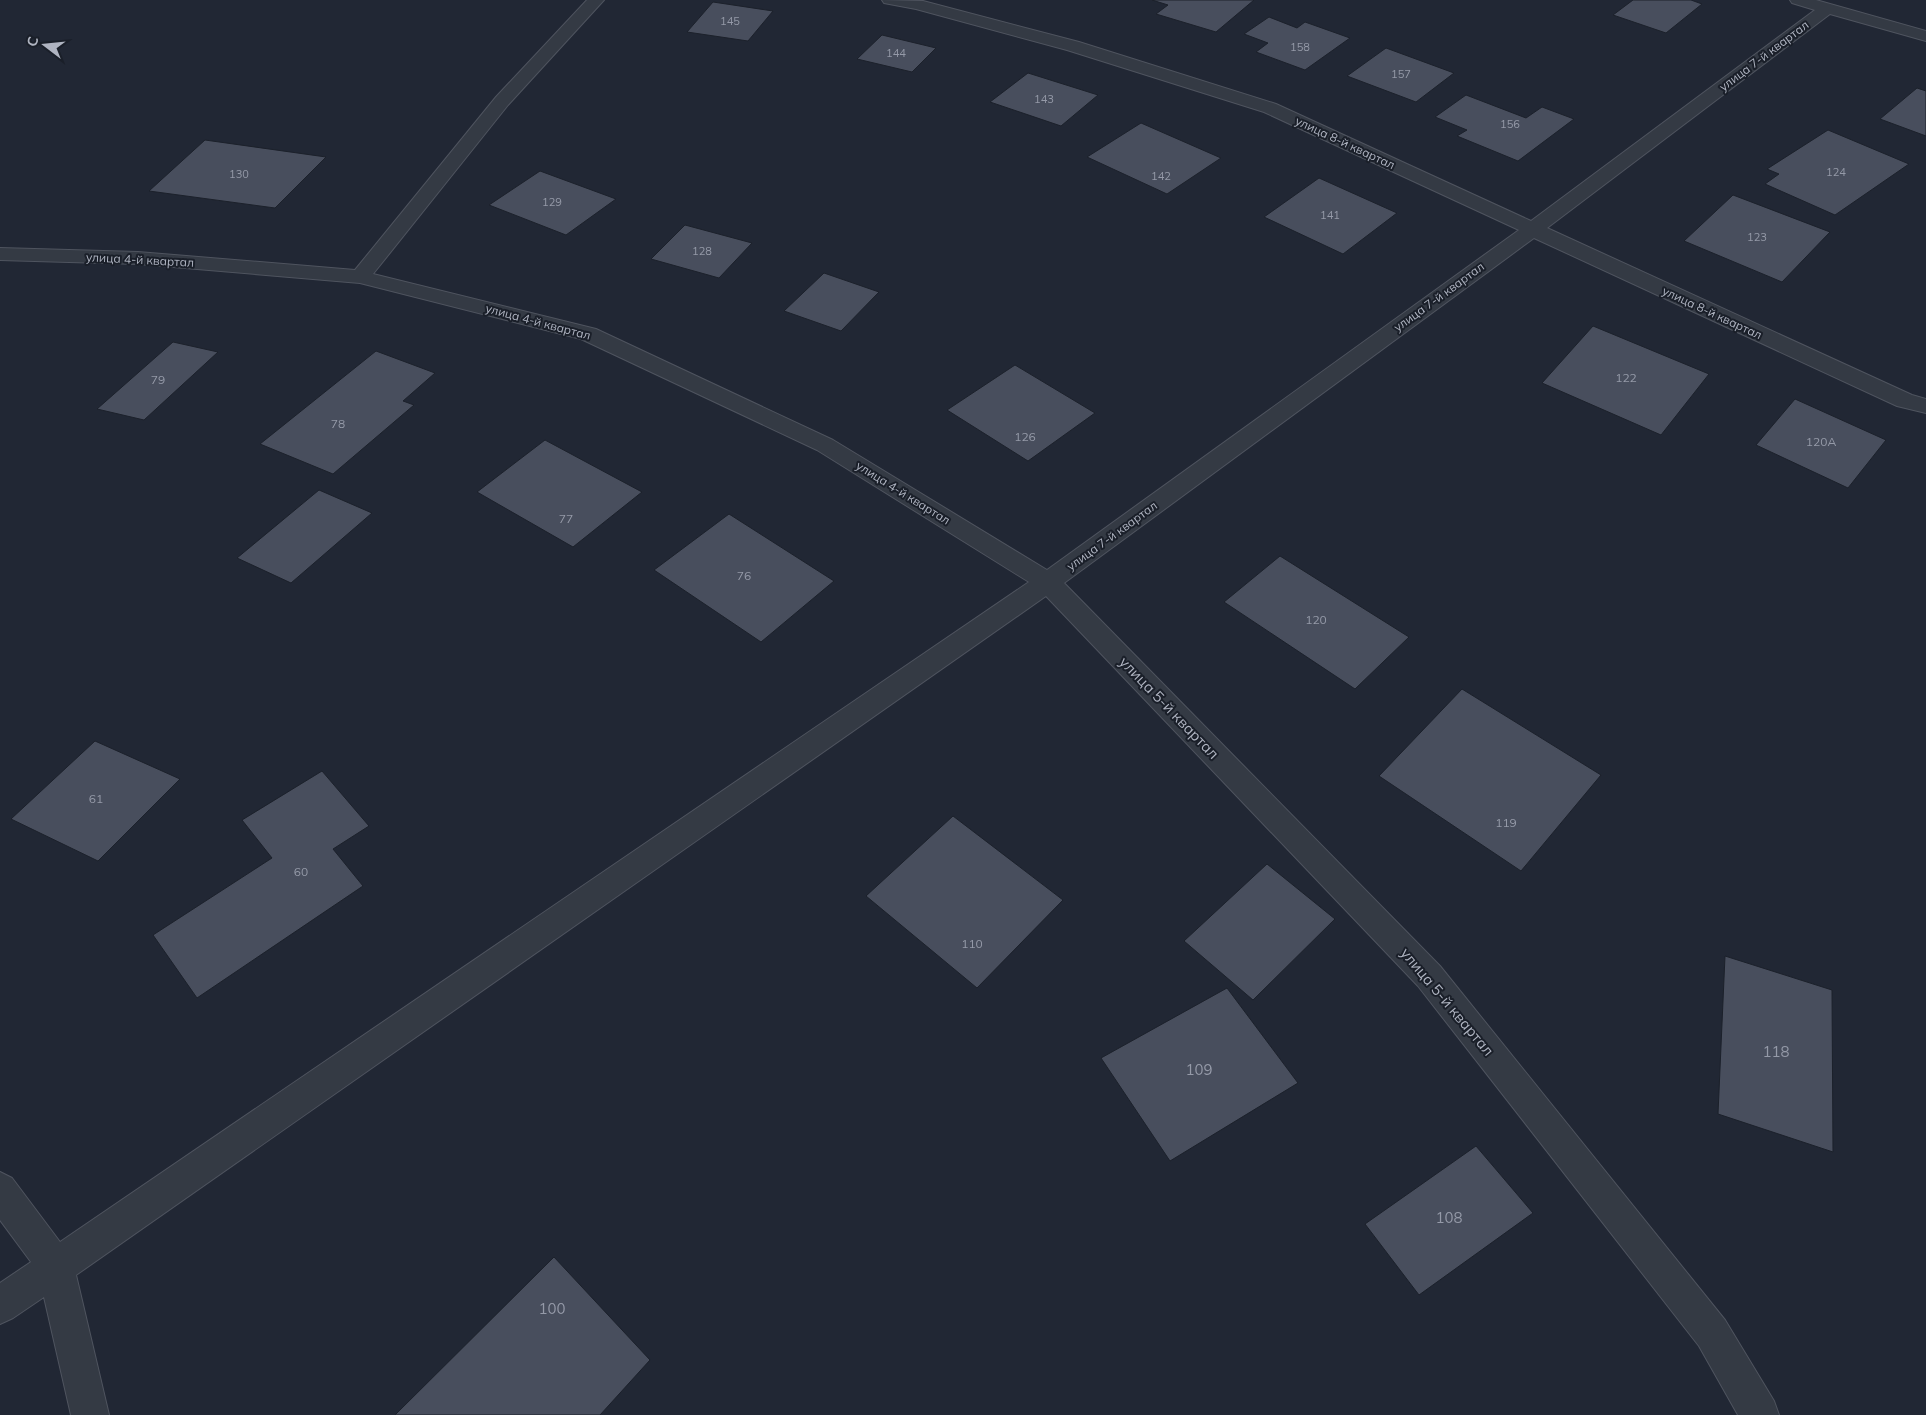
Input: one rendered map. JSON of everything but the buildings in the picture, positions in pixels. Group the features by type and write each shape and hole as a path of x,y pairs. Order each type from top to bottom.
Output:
{"street":[{"path":"360,277 502,101 596,0"},
{"name":"улица 8-й квартал","path":"890,0 917,4 1073,46 1270,108 1778,344 1904,401 1926,406"},
{"path":"1798,0 1926,36"},
{"name":"улица 7-й квартал","path":"0,1305 55,1265 1048,582 1532,230 1827,9"},
{"name":"улица 4-й квартал","path":"0,254 138,258 360,277 588,334 825,445 1048,582"},
{"name":"улица 5-й квартал","path":"1048,582 1429,976 1712,1333 1760,1415"},
{"path":"0,1190 55,1265 90,1415"}]}
